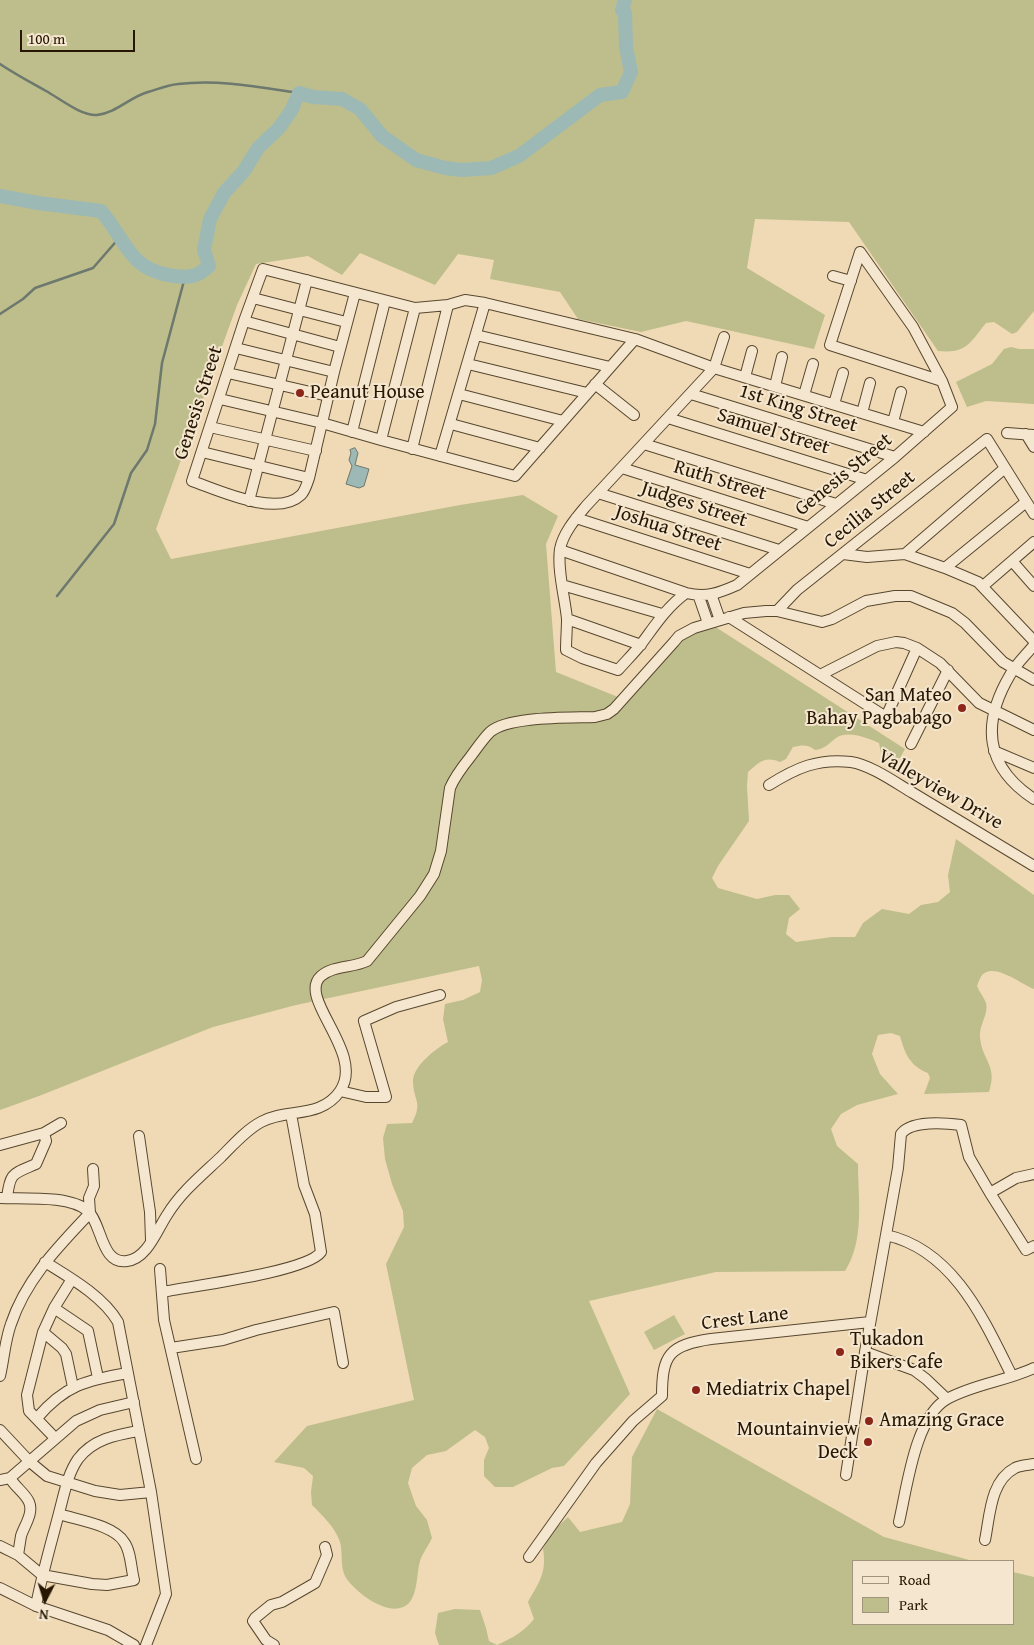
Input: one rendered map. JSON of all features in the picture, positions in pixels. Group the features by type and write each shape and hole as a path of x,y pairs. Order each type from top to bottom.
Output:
{"street":[{"path":"924,432 952,407 942,381 914,327 860,252 830,345 942,381"},
{"name":"Genesis Street","path":"355,292 346,322 309,478 301,495 291,501 280,503 249,501 192,481 244,321 263,270 355,292 414,308 448,305 465,300 485,303 635,339 714,368 924,432"},
{"path":"833,276 851,281"},
{"path":"249,501 307,280"},
{"path":"253,298 346,322"},
{"path":"352,432 385,301"},
{"path":"440,456 485,303"},
{"path":"412,449 448,305"},
{"path":"381,440 414,308"},
{"path":"244,321 340,347"},
{"path":"476,335 610,367"},
{"path":"686,594 674,602 662,614 641,645 618,670 582,658 566,650 566,619 560,550 564,538 576,518 598,493 714,368 724,337"},
{"path":"220,399 322,423 515,476 635,339"},
{"path":"236,348 334,372"},
{"path":"745,377 752,351"},
{"path":"775,386 782,357"},
{"path":"468,364 587,393"},
{"path":"804,395 813,364"},
{"path":"228,373 328,396"},
{"path":"834,404 843,373"},
{"path":"862,413 870,383"},
{"path":"595,384 634,415"},
{"path":"893,422 901,392"},
{"path":"459,394 563,421"},
{"name":"1st King Street","path":"691,394 895,457"},
{"name":"Samuel Street","path":"668,418 867,480"},
{"path":"450,424 540,448"},
{"path":"210,427 316,450"},
{"name":"Genesis Street","path":"560,550 686,594 699,596 711,594 737,585 924,432"},
{"path":"1007,433 1030,435 1034,447"},
{"name":"Cecilia Street","path":"777,611 798,590 987,439 1005,468"},
{"path":"644,444 836,504"},
{"path":"202,452 309,478"},
{"name":"Ruth Street","path":"622,468 808,527"},
{"path":"905,554 1005,468 1034,514"},
{"name":"Judges Street","path":"598,493 779,550"},
{"path":"945,568 1026,502"},
{"name":"Joshua Street","path":"576,518 750,574"},
{"path":"983,586 1034,542"},
{"path":"843,554 867,557 905,554 945,568 983,586 1034,641"},
{"path":"1012,561 1034,586"},
{"path":"562,584 662,614"},
{"path":"711,594 724,618 886,717 917,648"},
{"path":"699,596 708,623"},
{"path":"44,1133 46,1141 36,1164 16,1173 9,1180 4,1198 67,1202 83,1207 90,1213 110,1255 117,1261 126,1262 137,1258 184,1193 260,1122 316,1109 325,1105 340,1091 346,1076 346,1067 341,1049 318,1001 316,985 318,979 327,972 367,961 420,896 434,874 442,851 450,788 454,779 482,741 491,731 502,725 516,722 607,714 621,702 679,636 687,632 724,618 755,612 777,611 822,622 832,619 866,601 895,596 912,596 958,617 997,657 1034,680"},
{"path":"566,619 641,645"},
{"path":"820,675 878,646 888,643 904,643 917,648 948,670 973,698 995,712 1034,730"},
{"path":"1034,645 1014,669 1001,693 995,712 992,733 996,760 1018,788 1034,799"},
{"path":"911,744 948,670"},
{"path":"994,751 1034,768"},
{"name":"Valleyview Drive","path":"769,785 802,766 830,762 854,762 892,781 1034,866"},
{"path":"340,1091 366,1096 386,1097 364,1021 396,1007 440,995"},
{"path":"162,1292 288,1269 303,1264 322,1252 316,1216 304,1185 291,1114"},
{"path":"0,1145 44,1133 61,1123"},
{"path":"846,1475 870,1322 899,1163 900,1140 904,1130 909,1127 938,1123 961,1125 968,1157 1026,1250 1034,1246"},
{"path":"139,1136 151,1240"},
{"path":"0,1376 10,1324 27,1286 45,1262 90,1213 89,1198 94,1186 93,1169"},
{"path":"990,1193 1016,1178 1034,1174"},
{"path":"886,1235 903,1238 913,1243 950,1273 977,1310 1012,1376"},
{"path":"45,1262 72,1279 106,1306 118,1322 151,1492 166,1594 146,1645"},
{"path":"160,1270 164,1320 196,1459"},
{"path":"55,1438 29,1411 27,1394 43,1332 54,1308 72,1279"},
{"path":"54,1308 88,1331 98,1378"},
{"path":"171,1348 223,1340 256,1330 334,1312 343,1363"},
{"name":"Crest Lane","path":"529,1557 596,1463 633,1421 662,1396 664,1363 676,1350 690,1344 711,1339 870,1322"},
{"path":"43,1332 62,1348 66,1354 72,1387"},
{"path":"865,1352 914,1370 947,1399"},
{"path":"899,1522 921,1434 934,1413 947,1399 1034,1368"},
{"path":"37,1418 50,1402 72,1387 98,1378 128,1373"},
{"path":"18,1555 21,1536 30,1512 30,1506 13,1484 5,1479 30,1462 76,1421 100,1410 134,1402"},
{"path":"0,1430 30,1462 47,1476 95,1491 120,1495 151,1492"},
{"path":"36,1606 42,1575 67,1482 78,1459 102,1439 138,1431"},
{"path":"985,1540 993,1498 1000,1481 1016,1468 1034,1464"},
{"path":"0,1546 18,1555 42,1575 107,1585 134,1580 126,1543 117,1534 104,1527 59,1514"},
{"path":"274,1645 266,1640 253,1621 254,1618 271,1605 282,1602 315,1583 327,1556 325,1547"},
{"path":"0,1588 36,1606 108,1630 134,1645"}],"green space":[{"path":"0,0 1034,0 1034,311 1017,332 1012,334 994,322 986,323 971,341 961,349 938,351 849,222 755,219 747,268 825,315 814,349 686,321 641,332 578,319 560,292 490,279 494,260 458,254 435,285 360,253 342,275 308,256 256,264 237,305 156,529 171,559 523,495 558,516 546,544 556,672 618,697 624,703 686,636 714,626 905,749 900,758 889,757 881,753 879,743 858,736 846,735 836,738 821,749 815,750 805,746 793,747 786,759 780,762 766,760 759,763 748,772 749,821 718,866 712,878 718,888 757,899 775,895 789,895 800,909 789,918 786,934 796,942 832,937 855,937 863,923 882,909 909,914 921,905 938,902 950,892 948,875 956,839 1034,895 1034,989 1008,975 993,971 982,975 977,986 987,1007 980,1037 992,1075 989,1092 924,1094 930,1078 928,1073 917,1067 909,1059 900,1036 891,1033 878,1035 872,1054 880,1074 898,1094 857,1105 841,1114 831,1129 837,1146 858,1164 858,1233 851,1259 845,1271 716,1272 589,1301 630,1394 564,1466 552,1468 513,1487 495,1487 484,1476 484,1460 489,1448 485,1437 475,1430 446,1451 427,1455 412,1468 408,1483 416,1506 427,1520 432,1538 421,1558 412,1598 402,1608 384,1607 356,1590 343,1572 341,1546 335,1531 312,1505 313,1476 304,1468 274,1462 307,1426 414,1400 386,1264 404,1227 403,1211 392,1184 385,1159 383,1138 387,1124 412,1123 417,1111 413,1082 416,1070 437,1049 448,1042 443,1019 445,1004 463,1000 480,992 482,980 479,966 296,1005 213,1027 0,1110"},
{"path":"1011,347 1034,349 1034,404 986,401 967,407 956,382 992,364 1004,349"},
{"path":"674,1315 685,1334 654,1350 644,1332"},
{"path":"657,1409 884,1537 969,1560 852,1560 852,1625 1014,1625 1014,1572 1034,1577 1034,1645 497,1645 526,1628 534,1619 528,1602 541,1577 544,1565 543,1549 552,1532 568,1517 580,1532 622,1522 630,1504 632,1457"},
{"path":"455,1609 480,1610 489,1641 497,1645 439,1645 435,1633 438,1613"}],"water":[{"path":"355,448 358,453 355,465 369,469 364,486 359,488 346,484 352,466 349,460 350,450"}],"waterway":[{"path":"0,196 101,211 130,252 147,268 174,276 193,276 209,266 204,250 210,219 224,193 244,171 258,148 279,128 291,111 299,93 313,97 342,99 360,109 382,136 416,160 445,168 462,170 491,168 519,156 600,95 622,92 631,72 626,47 625,13 622,10 625,0"},
{"path":"0,64 70,106 91,115 104,114 141,94 178,84 223,83 299,93"},
{"path":"0,314 23,299 35,288 93,268 120,237"},
{"path":"57,596 114,524 131,473 147,450 155,424 162,363 185,277"}],"place":[{"name":"Peanut House","path":"300,393"},
{"name":"San Mateo Bahay Pagbabago","path":"962,708"},
{"name":"Tukadon Bikers Cafe","path":"840,1352"},
{"name":"Mediatrix Chapel","path":"696,1390"},
{"name":"Amazing Grace","path":"869,1421"},
{"name":"Mountainview Deck","path":"868,1442"}]}
